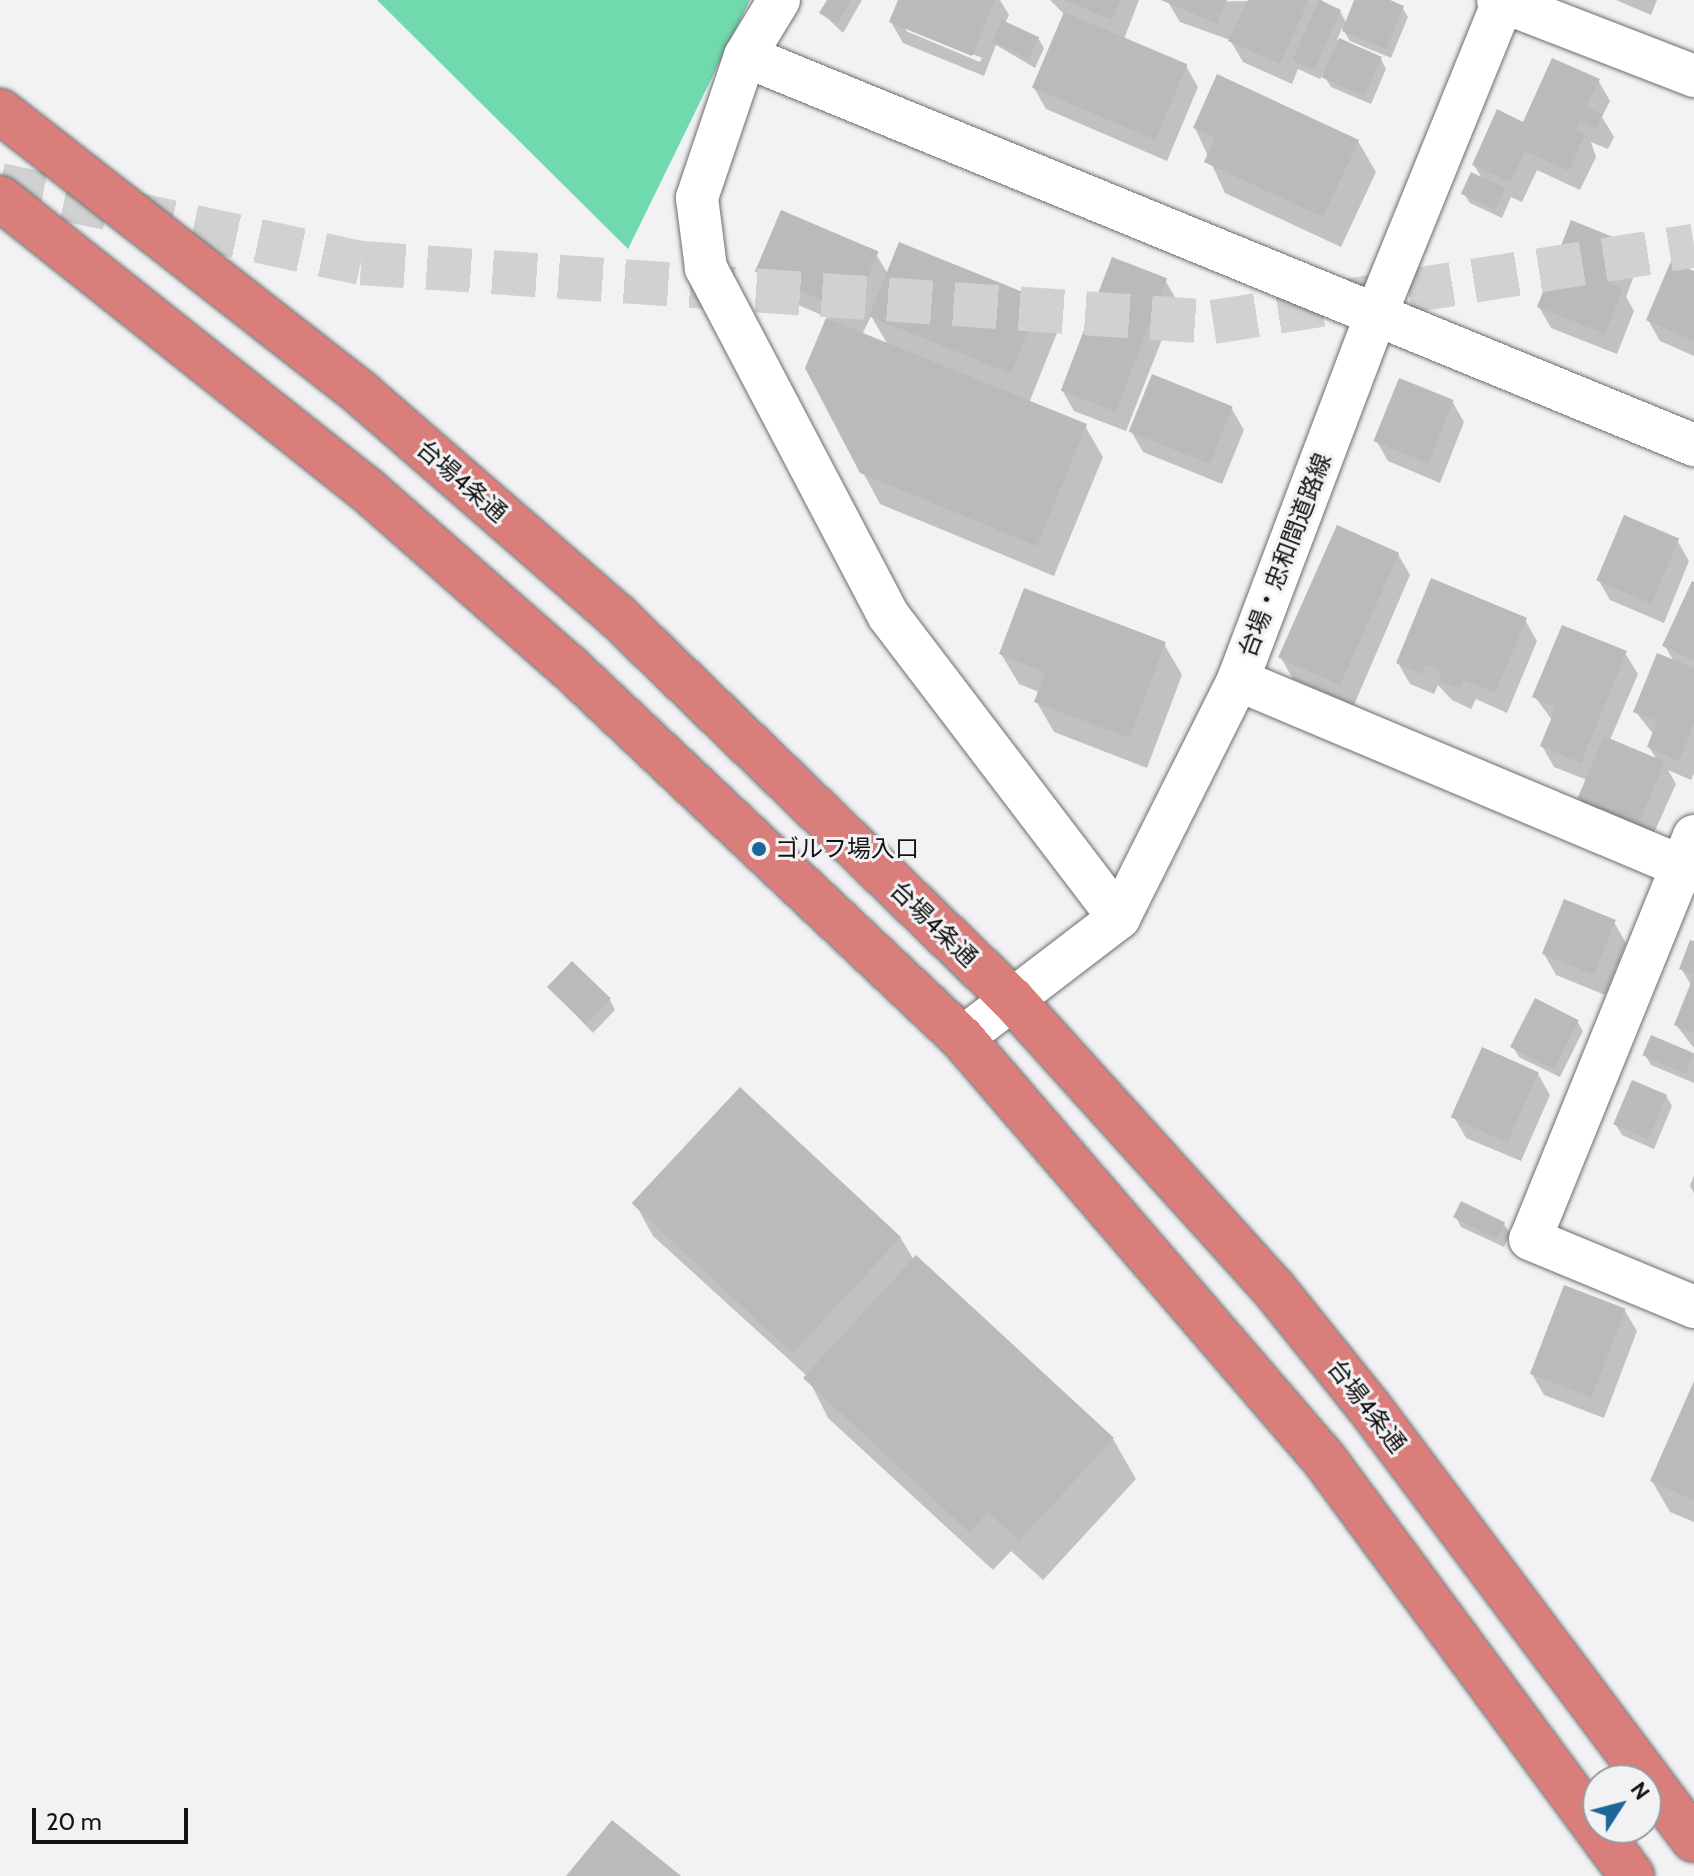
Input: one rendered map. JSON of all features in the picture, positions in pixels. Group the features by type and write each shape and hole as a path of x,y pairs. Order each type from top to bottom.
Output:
{"highway":[{"name":"台場4条通","path":"0,111 363,395 606,606 1012,999 1293,1313 1694,1840"},
{"path":"0,198 365,488 569,667 962,1038 1324,1459 1632,1876"}],"street":[{"path":"779,0 745,56 697,198 706,268 888,615 1119,918"},
{"path":"1502,1 1694,76"},
{"name":"台場・忠和間道路線","path":"962,1038 1119,918 1238,680 1377,312 1502,1"},
{"path":"745,56 1377,312 1694,445"},
{"path":"1238,680 1690,858 1530,1239 1694,1307"}],"green space":[{"path":"377,0 750,0 628,249"}],"building":[{"path":"827,0 851,0 837,24 819,13"},
{"path":"898,0 995,0 972,56 889,22"},
{"path":"1064,0 1120,0 1112,20"},
{"path":"1161,0 1227,0 1217,24"},
{"path":"1248,0 1309,0 1280,64 1228,41"},
{"path":"1319,0 1341,10 1314,70 1292,60"},
{"path":"1354,0 1390,0 1404,6 1386,49 1342,31"},
{"path":"1064,12 1187,64 1155,140 1032,87"},
{"path":"1002,20 1039,37 1029,59 992,42"},
{"path":"1339,38 1382,57 1364,96 1322,77"},
{"path":"1552,58 1600,79 1586,107 1603,114 1597,129 1580,122 1576,130 1585,134 1569,171 1525,151 1511,182 1472,165 1497,109 1523,122"},
{"path":"1217,74 1359,140 1323,217 1204,162 1215,138 1193,128"},
{"path":"1471,172 1505,188 1495,210 1461,194"},
{"path":"781,210 879,251 852,313 755,272"},
{"path":"1571,220 1628,243 1611,284 1623,288 1605,334 1537,307"},
{"path":"899,242 1041,299 1011,373 869,316"},
{"path":"1112,257 1167,278 1116,412 1061,391"},
{"path":"1671,261 1694,271 1694,341 1646,320"},
{"path":"826,318 1087,424 1037,546 860,473 805,368"},
{"path":"1152,374 1233,407 1209,464 1129,431"},
{"path":"1399,378 1454,400 1428,463 1374,441"},
{"path":"1624,515 1679,538 1651,604 1596,580"},
{"path":"1337,525 1399,553 1340,685 1278,657"},
{"path":"1431,578 1527,618 1495,693 1464,680 1460,689 1438,680 1442,672 1426,665 1422,674 1396,663"},
{"path":"1694,582 1694,660 1662,646"},
{"path":"1024,588 1166,642 1129,738 1034,702 1045,672 999,654"},
{"path":"1562,625 1627,651 1581,763 1540,746 1556,707 1532,697"},
{"path":"1657,653 1694,668 1694,724 1679,761 1647,747 1657,721 1633,712"},
{"path":"1604,736 1665,762 1638,824 1577,799"},
{"path":"1564,899 1616,920 1594,975 1542,954"},
{"path":"1690,940 1694,941 1694,975 1679,969"},
{"path":"572,961 611,999 586,1024 547,987"},
{"path":"1694,975 1694,1033 1674,1025"},
{"path":"1535,998 1579,1020 1554,1069 1510,1047"},
{"path":"1651,1035 1694,1053 1686,1074 1642,1055"},
{"path":"1482,1047 1539,1072 1507,1143 1451,1117"},
{"path":"1632,1080 1667,1095 1648,1139 1613,1124"},
{"path":"740,1087 901,1237 792,1353 632,1203"},
{"path":"1461,1201 1505,1222 1497,1239 1453,1217"},
{"path":"916,1255 1114,1438 1019,1541 988,1512 969,1532 803,1378"},
{"path":"1564,1285 1626,1309 1592,1397 1530,1374"},
{"path":"1694,1381 1694,1500 1650,1481"},
{"path":"612,1820 681,1876 566,1876"}],"tunnel":[{"path":"0,185 361,263 1213,322 1694,246"}],"place":[{"name":"ゴルフ場入口","path":"759,849"}]}
